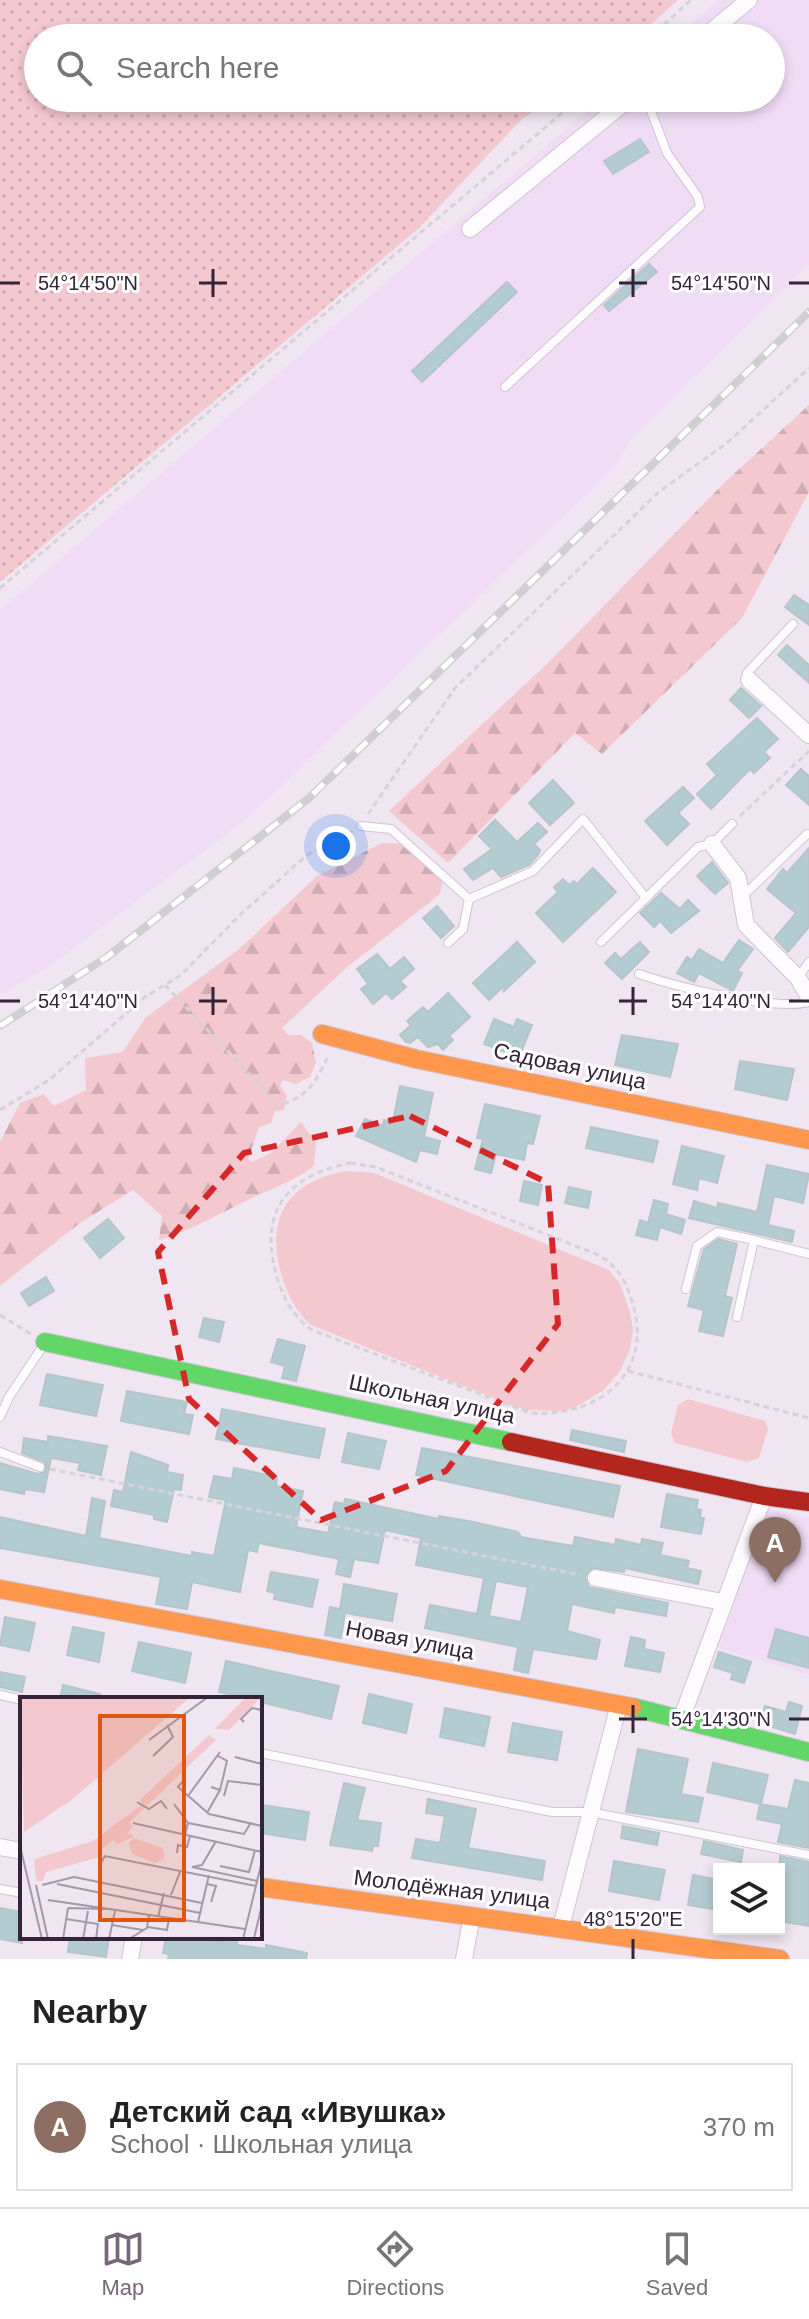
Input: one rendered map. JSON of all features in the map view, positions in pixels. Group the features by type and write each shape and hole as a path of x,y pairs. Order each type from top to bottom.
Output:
{"street":[{"path":"720,24 749,0"},
{"path":"470,229 613,112"},
{"path":"749,680 809,735"},
{"path":"712,844 738,878 746,925 798,978 809,1000"},
{"name":"Садовая улица","path":"329,1036 416,1059 809,1140"},
{"name":"Школьная улица","path":"45,1342 764,1496 809,1502"},
{"path":"682,1717 764,1496"},
{"path":"596,1578 723,1602"},
{"name":"Новая улица","path":"0,1589 619,1704 682,1717 809,1752"},
{"path":"561,1927 619,1704"},
{"path":"0,1847 20,1851"},
{"name":"Молодёжная улица","path":"262,1887 561,1927 666,1946 780,1959"},
{"path":"464,1959 472,1916"},
{"path":"130,1959 134,1939"}],"lane":[{"path":"505,387 700,207 698,197 667,153 651,112"},
{"path":"749,680 747,673 754,663 793,624"},
{"path":"469,899 533,871 583,819 646,898"},
{"path":"601,942 698,847 712,844 732,824"},
{"path":"361,826 391,829 469,899"},
{"path":"740,900 807,834"},
{"path":"448,943 463,929 469,899"},
{"path":"798,978 809,962"},
{"path":"639,974 683,989 713,994 809,1000"},
{"path":"686,1289 697,1246 717,1232 809,1254"},
{"path":"737,1317 754,1240"},
{"path":"0,1417 9,1397 45,1342"},
{"path":"0,1452 40,1467"},
{"path":"0,1695 20,1700"},
{"path":"262,1753 552,1812 590,1812 809,1855"},
{"path":"0,1889 20,1893"}],"path":[{"path":"664,24 691,0"},
{"path":"0,588 563,112"},
{"path":"0,1110 49,1080 145,997 181,975 242,913 307,855 361,826 401,762 455,688 660,491 727,443 809,368"},
{"path":"732,824 809,751"},
{"path":"165,985 279,1105 297,1100 315,1085 329,1036"},
{"path":"350,1163 364,1165 596,1254 621,1274 635,1310 638,1338 628,1371 616,1386 580,1409 551,1415 530,1413 312,1330 297,1317 278,1282 270,1247 274,1210 288,1193 323,1170 350,1163"},
{"path":"0,1315 45,1342"},
{"path":"628,1371 809,1418"},
{"path":"40,1467 596,1578"}],"highlighted area":[{"path":"410,1116 548,1183 558,1324 446,1471 321,1520 189,1399 158,1252 244,1153"}],"shaded area":[{"path":"719,0 809,0 809,265 630,440 616,466 243,822 50,966 0,995 0,610 587,112 785,112 785,24 691,24"},
{"path":"767,1509 809,1518 809,1675 719,1648"}],"green space":[{"path":"0,0 678,0 651,24 24,24 24,112 533,112 522,119 419,228 0,582"},
{"path":"809,405 809,492 742,618 602,754 575,733 448,863 389,811 549,662 724,483"},
{"path":"382,843 412,844 444,875 440,894 345,969 282,1028 288,1035 301,1035 312,1043 316,1062 310,1077 296,1084 283,1080 280,1086 287,1095 284,1110 275,1111 271,1123 259,1127 248,1159 252,1162 271,1153 301,1122 316,1143 314,1166 292,1180 159,1240 162,1216 133,1190 80,1223 0,1286 0,1142 20,1103 44,1094 54,1106 86,1090 85,1058 123,1052 145,1018 238,950 317,876"},
{"path":"345,1171 374,1173 609,1270 620,1284 633,1329 630,1349 620,1371 604,1390 574,1408 526,1410 311,1325 293,1303 282,1277 277,1257 279,1222 294,1195 324,1177"},
{"path":"688,1399 765,1421 768,1429 759,1458 747,1462 675,1443 671,1433 678,1405"}],"building":[{"path":"640,139 649,152 613,174 604,161"},
{"path":"649,264 657,272 609,311 604,305"},
{"path":"507,282 517,292 422,382 412,371"},
{"path":"794,595 809,605 809,625 785,607"},
{"path":"787,645 809,665 809,683 778,655"},
{"path":"741,688 761,706 749,718 730,700"},
{"path":"757,718 778,739 764,752 770,758 754,773 750,769 711,809 697,794 717,775 707,764"},
{"path":"801,769 809,776 809,805 786,785"},
{"path":"553,780 574,803 550,825 529,803"},
{"path":"683,787 694,798 678,813 689,824 667,845 645,821"},
{"path":"495,820 517,842 538,823 547,832 534,844 540,850 529,865 501,877 493,868 473,880 464,869 492,849 479,836"},
{"path":"809,848 809,927 788,952 775,938 796,913 767,889 783,869 787,873"},
{"path":"712,862 728,883 715,894 697,876"},
{"path":"593,868 616,892 563,942 536,913 558,892 554,887 563,879 569,885 574,881 577,884"},
{"path":"661,893 680,909 688,900 699,911 671,933 660,921 654,927 640,913"},
{"path":"437,906 454,926 441,938 423,918"},
{"path":"739,940 753,949 737,971 742,973 733,991 699,973 694,982 677,973 687,957 692,960 699,949 723,963"},
{"path":"517,942 535,962 503,992 506,984 489,1000 473,983"},
{"path":"640,942 649,952 622,979 605,963 615,953 621,959"},
{"path":"377,954 390,969 404,957 414,969 400,981 406,987 392,999 386,993 373,1004 361,989 368,984 357,969"},
{"path":"448,993 470,1017 449,1036 453,1040 443,1050 438,1044 428,1047 418,1037 410,1043 406,1042 400,1035 411,1025 407,1021 423,1007 428,1012"},
{"path":"494,1019 514,1027 517,1019 532,1025 519,1057 484,1044"},
{"path":"622,1035 678,1044 670,1077 615,1065"},
{"path":"740,1061 794,1069 787,1100 735,1089"},
{"path":"400,1086 433,1093 424,1137 440,1141 437,1154 420,1150 416,1162 356,1136 365,1119 383,1126 384,1120 393,1122"},
{"path":"485,1104 540,1116 533,1144 527,1143 524,1160 496,1154 491,1173 475,1169 483,1139 477,1138"},
{"path":"591,1127 658,1141 653,1162 586,1148"},
{"path":"682,1146 724,1156 717,1183 699,1178 697,1190 673,1184"},
{"path":"767,1165 809,1174 803,1203 774,1196 768,1225 794,1231 792,1242 689,1218 694,1201 717,1208 718,1203 757,1212"},
{"path":"524,1181 542,1185 538,1205 520,1201"},
{"path":"569,1187 591,1192 588,1208 565,1203"},
{"path":"654,1200 668,1204 666,1214 685,1220 681,1234 660,1227 657,1240 636,1235 640,1220 648,1223"},
{"path":"108,1219 124,1238 100,1258 84,1238"},
{"path":"718,1239 737,1244 725,1296 732,1298 723,1336 699,1331 704,1310 688,1306 704,1249"},
{"path":"46,1277 54,1291 29,1306 21,1293"},
{"path":"204,1318 224,1322 219,1342 199,1337"},
{"path":"278,1339 305,1346 296,1381 282,1378 285,1366 271,1362"},
{"path":"47,1374 103,1385 96,1416 40,1405"},
{"path":"127,1391 187,1402 184,1414 193,1415 189,1434 121,1421"},
{"path":"222,1409 325,1429 319,1458 216,1439"},
{"path":"572,1430 626,1441 624,1452 570,1440"},
{"path":"348,1433 386,1441 379,1469 342,1462"},
{"path":"48,1436 107,1446 101,1475 78,1470 80,1463 51,1458 44,1492 25,1489 24,1494 0,1489 0,1463 38,1474 45,1472 45,1462 22,1453 24,1438 48,1442"},
{"path":"422,1448 620,1486 613,1517 416,1475"},
{"path":"131,1452 168,1465 167,1472 183,1475 181,1490 174,1489 167,1522 154,1519 154,1515 111,1506 114,1490 123,1492"},
{"path":"234,1468 277,1477 276,1486 303,1491 296,1527 328,1533 335,1502 344,1504 345,1499 439,1519 439,1516 473,1522 518,1532 521,1537 573,1546 575,1537 615,1545 616,1539 641,1545 642,1539 663,1543 660,1555 689,1561 687,1568 701,1571 698,1584 625,1568 624,1572 592,1568 585,1577 589,1587 668,1603 666,1616 615,1607 614,1613 572,1604 567,1631 600,1640 596,1659 533,1649 528,1673 514,1670 518,1647 425,1628 430,1605 477,1614 484,1578 416,1565 421,1538 385,1530 378,1563 354,1559 350,1577 336,1574 339,1559 259,1543 257,1552 248,1550 240,1592 192,1582 187,1609 156,1604 161,1577 0,1548 0,1517 86,1536 92,1498 105,1501 99,1538 192,1556 192,1552 214,1556 226,1500 209,1497 214,1476 232,1479","holes":["496,1581 528,1587 521,1622 489,1616"]},
{"path":"667,1494 698,1500 696,1509 701,1510 700,1518 704,1518 701,1534 661,1527"},
{"path":"271,1572 318,1580 312,1607 274,1599 275,1593 267,1591"},
{"path":"344,1584 397,1594 392,1621 345,1613 341,1638 325,1635 330,1607 340,1609"},
{"path":"5,1617 35,1623 29,1651 0,1645"},
{"path":"73,1627 104,1633 99,1662 67,1655"},
{"path":"776,1629 809,1638 809,1668 768,1657"},
{"path":"631,1637 645,1640 644,1649 664,1653 660,1672 625,1666"},
{"path":"139,1642 191,1653 185,1683 132,1671"},
{"path":"719,1652 751,1662 744,1683 731,1679 733,1673 714,1667"},
{"path":"226,1661 339,1686 331,1719 262,1702 262,1697 240,1697 219,1692"},
{"path":"0,1672 25,1677 22,1692 0,1687"},
{"path":"63,1685 100,1694 100,1697 60,1697"},
{"path":"369,1694 412,1704 406,1733 363,1723"},
{"path":"789,1702 802,1706 795,1734 760,1723 765,1706 786,1712"},
{"path":"445,1708 490,1717 484,1746 440,1737"},
{"path":"513,1723 562,1732 557,1760 508,1752"},
{"path":"638,1749 688,1759 681,1794 703,1798 698,1822 626,1812"},
{"path":"713,1763 768,1775 761,1804 707,1792"},
{"path":"795,1780 809,1783 809,1848 778,1842 782,1824 757,1819 760,1804 788,1809"},
{"path":"344,1783 365,1788 357,1820 381,1823 378,1846 373,1846 372,1851 330,1845"},
{"path":"428,1799 476,1809 468,1848 545,1861 542,1880 412,1858 416,1839 440,1843 445,1816 426,1813"},
{"path":"262,1805 309,1812 305,1840 262,1833"},
{"path":"623,1826 659,1833 657,1845 621,1838"},
{"path":"704,1841 743,1850 741,1862 701,1854"},
{"path":"780,1856 809,1862 809,1926 785,1922 785,1863 780,1863"},
{"path":"614,1861 665,1870 659,1900 609,1891"},
{"path":"693,1875 713,1879 713,1909 688,1905"},
{"path":"0,1908 20,1912 22,1943 0,1939"},
{"path":"70,1939 109,1939 106,1957 68,1952"},
{"path":"166,1939 223,1942 223,1939 230,1939 237,1940 237,1945 266,1949 266,1945 307,1953 306,1959 168,1959 169,1954 163,1953"}],"railway":[{"path":"0,1026 107,957 309,798 809,312"}],"traffic: fast":[{"path":"45,1342 511,1442"},
{"path":"632,1707 809,1752"}],"traffic: slow":[{"path":"322,1034 416,1059 809,1140"},
{"path":"0,1589 632,1707"},
{"path":"262,1887 780,1959"}],"traffic: jam":[{"path":"511,1442 764,1496 809,1502"}],"place":[{"name":"Детский сад «Ивушка»","path":"775,1583"}]}
